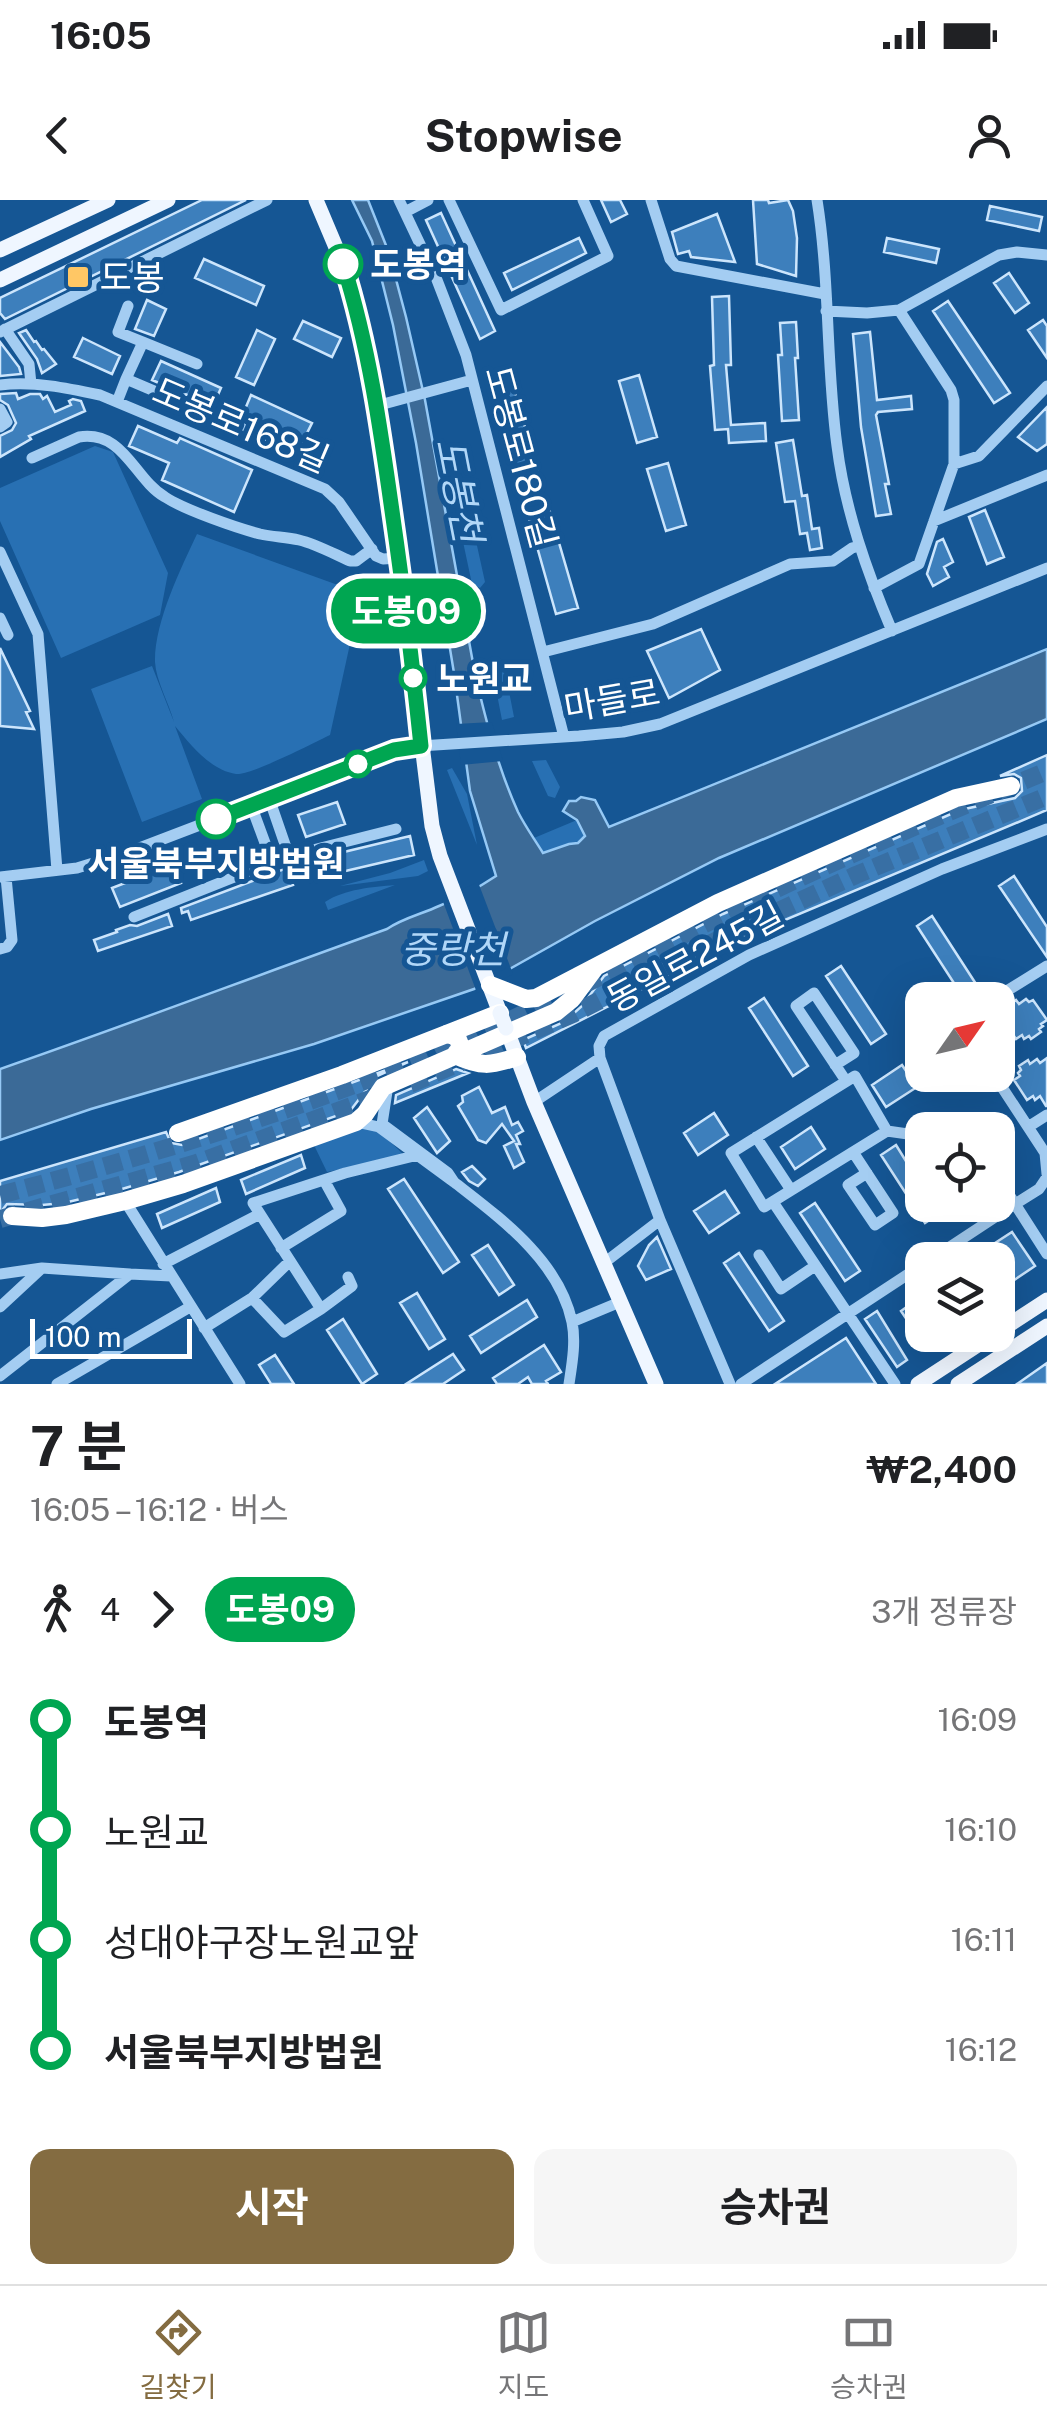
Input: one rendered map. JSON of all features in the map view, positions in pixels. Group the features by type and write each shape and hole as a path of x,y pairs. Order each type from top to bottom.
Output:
{"highway":[{"path":"490,986 526,999 536,998 593,972 718,903 956,798 1010,786"},
{"path":"178,1134 505,1025 556,1012 593,972"},
{"path":"454,1045 474,1064 484,1066 517,1056"},
{"path":"12,1216 66,1215 125,1200 183,1184 356,1122 380,1090 454,1045"}],"main road":[{"path":"0,254 108,200"},
{"path":"0,276 168,200"},
{"path":"316,200 352,290 384,404 421,746 440,856 534,1102 656,1384"},
{"path":"1015,1321 1047,1300"},
{"path":"958,1384 1047,1326"},
{"path":"918,1384 967,1352"}],"street":[{"path":"0,254 122,200"},
{"path":"0,276 152,200"},
{"path":"32,384 29,364 3,330 266,200"},
{"path":"402,206 428,200"},
{"path":"454,202 501,310 608,256 582,200"},
{"path":"651,200 670,259 676,266 825,294"},
{"path":"817,200 837,446 860,546 892,631"},
{"name":"도봉로180길","path":"402,206 456,325 564,737"},
{"path":"826,310 899,310 998,255 1047,254"},
{"path":"128,306 118,332 197,364"},
{"path":"874,588 918,566 954,464 951,390 899,310"},
{"path":"116,402 143,342"},
{"path":"126,379 300,453"},
{"path":"384,404 468,382"},
{"name":"도봉로168길","path":"0,385 60,386 100,396 325,489 339,502 372,550"},
{"path":"954,464 979,456 1047,386"},
{"path":"0,408 7,422 0,428"},
{"path":"32,458 87,436 122,451 156,491 174,502 254,532 303,541 350,561 372,550 380,558 399,558"},
{"path":"934,520 1047,475"},
{"path":"543,652 653,624 790,564 832,561 860,546"},
{"path":"0,552 38,634 58,870"},
{"name":"마들로","path":"3,877 77,868 128,852 394,750 624,732 660,724 1047,568"},
{"path":"0,618 8,635"},
{"path":"269,798 289,856"},
{"path":"251,805 272,862"},
{"path":"134,917 289,856 396,829"},
{"name":"동일로245길","path":"730,1384 660,1220 600,1058 599,1046 604,1036 749,955 942,869 1047,829"},
{"path":"0,949 12,940 3,877"},
{"path":"1015,986 1047,966"},
{"path":"835,1065 854,1053 814,994 796,1006 835,1065 846,1081"},
{"path":"534,1102 600,1058"},
{"path":"887,1131 854,1076 731,1154 764,1207 887,1131 905,1134"},
{"path":"388,1085 382,1124 448,1172 454,1182"},
{"path":"1005,1092 1045,1153 1047,1176 1039,1189 1015,1204 1047,1254"},
{"path":"1028,1126 1047,1115"},
{"path":"356,1122 379,1127 418,1155 500,1218 535,1254 564,1298 572,1322 569,1384"},
{"path":"756,1136 791,1190"},
{"path":"853,1152 867,1173"},
{"path":"321,1309 253,1203 344,1173 418,1155"},
{"path":"281,1248 341,1211 324,1180"},
{"path":"125,1200 240,1384"},
{"path":"772,1202 895,1384"},
{"path":"163,1264 260,1214"},
{"path":"604,1264 660,1220"},
{"path":"957,1242 988,1222"},
{"path":"759,1255 781,1289 815,1266"},
{"path":"204,1328 252,1298 290,1262"},
{"path":"0,1274 42,1268 171,1276"},
{"path":"0,1307 42,1268"},
{"path":"0,1376 130,1274"},
{"path":"740,1384 905,1276"},
{"path":"252,1298 284,1332 352,1286 348,1278"},
{"path":"572,1322 620,1302"},
{"path":"57,1384 190,1307"}],"shaded area":[{"path":"95,446 113,452 168,573 160,615 61,658 0,521 0,488"},
{"path":"469,530 474,532 485,582 480,588 472,584 462,537"},
{"path":"197,534 349,589 357,600 357,612 330,735 267,765 236,774 209,762 175,726 202,799 142,822 91,689 152,666 174,722 158,677 156,647 170,596"},
{"path":"505,671 514,717 502,720 493,674"},
{"path":"546,760 560,787 555,798 548,796 532,761"},
{"path":"452,768 467,794 477,845 447,770"},
{"path":"577,820 585,835 578,844 543,854 534,838"},
{"path":"424,860 428,871 418,876 340,886 390,873"},
{"path":"395,885 328,910 325,902 350,891"},
{"path":"357,1126 379,1131 404,1155 327,1172 313,1143"}],"water":[{"name":"중랑천","path":"352,200 368,200 389,253 425,400 475,674 511,795 543,853 578,843 585,836 577,820 563,811 569,801 581,797 595,800 609,827 1047,649 1047,719 719,858 474,989 314,1044 91,1109 0,1140 0,1069 387,929 496,876 470,791 416,443 393,325 372,241"}],"pier":[{"path":"492,722 503,761 461,765 456,724"},
{"path":"478,882 513,974 477,993 442,899"}],"building":[{"path":"202,200 246,200 5,319 0,313 0,298"},
{"path":"601,200 620,200 627,214 611,222"},
{"path":"753,200 788,200 797,238 796,276 757,264"},
{"path":"990,206 1042,217 1039,231 987,220"},
{"path":"441,213 495,331 480,339 426,220"},
{"path":"717,214 735,262 691,257 689,251 678,254 672,232"},
{"path":"579,238 586,253 512,290 504,273"},
{"path":"887,238 939,249 936,263 884,252"},
{"path":"204,259 264,286 256,305 195,278"},
{"path":"1009,273 1029,303 1015,313 994,283"},
{"path":"729,296 731,365 726,365 731,425 765,423 766,441 729,443 728,429 715,430 710,366 714,365 712,297"},
{"path":"147,300 166,309 154,336 135,329"},
{"path":"948,301 1010,393 994,403 933,311"},
{"path":"1043,320 1047,326 1047,358 1028,330"},
{"path":"303,321 341,338 332,357 294,339"},
{"path":"796,322 799,420 782,421 780,323"},
{"path":"26,330 56,364 42,373 19,333"},
{"path":"257,330 275,339 254,385 236,377"},
{"path":"870,332 877,400 911,396 912,409 876,415 891,514 876,516 861,427 853,334"},
{"path":"83,338 120,356 112,374 74,357"},
{"path":"0,342 19,367 21,374 0,376"},
{"path":"161,361 221,388 213,406 152,380"},
{"path":"639,375 657,437 637,443 619,381"},
{"path":"513,385 539,477 519,483 493,391"},
{"path":"16,393 18,399 30,394 40,394 43,399 47,396 55,412 71,405 69,401 73,399 81,401 85,411 29,436 31,439 0,457 0,436 16,423 0,394"},
{"path":"251,395 312,423 303,441 243,414"},
{"path":"1047,407 1047,444 1037,451 1018,437"},
{"path":"138,426 177,443 180,438 252,470 234,512 162,480 169,463 129,446"},
{"path":"793,440 802,496 807,495 812,529 819,528 822,548 810,550 807,533 800,534 795,501 785,502 776,443"},
{"path":"668,463 686,525 666,531 647,469"},
{"path":"548,505 578,608 556,614 527,511"},
{"path":"985,510 1004,557 987,564 969,517"},
{"path":"943,539 953,562 944,567 949,577 933,586 927,574 937,542"},
{"path":"701,629 720,670 669,698 647,651"},
{"path":"0,648 30,711 26,712 34,729 0,726"},
{"path":"1047,755 1047,810 747,936 526,1048 523,1040 564,1022 582,1006 604,976 723,914 960,810 1015,798 1022,791 1021,778 1014,774 1000,776"},
{"path":"337,802 345,824 306,837 298,815"},
{"path":"410,836 414,855 324,876 319,858"},
{"path":"174,864 181,883 120,907 112,888"},
{"path":"287,868 293,885 191,920 188,911 182,913 181,908"},
{"path":"1014,876 1047,927 1047,957 999,886"},
{"path":"168,914 172,926 98,951 94,940"},
{"path":"932,916 975,982 953,982 917,926"},
{"path":"841,966 886,1034 871,1044 826,976"},
{"path":"764,998 808,1066 793,1076 749,1008"},
{"path":"1033,1000 1047,1020 1041,1024 1041,1032 1031,1039 1022,1035 1015,1038 1015,1001 1019,1004"},
{"path":"1047,1058 1047,1106 1040,1096 1027,1100 1015,1082 1020,1076 1019,1066 1028,1060 1030,1064 1037,1059 1040,1063"},
{"path":"408,1062 377,1076 350,1111 122,1189 64,1203 7,1204 0,1213 0,1181 166,1132 171,1143 182,1145"},
{"path":"902,1065 905,1092 909,1092 886,1107 872,1085"},
{"path":"456,1069 468,1073 395,1103 396,1095"},
{"path":"479,1087 492,1113 505,1107 512,1125 518,1122 523,1131 516,1135 520,1144 516,1144 524,1162 514,1168 504,1146 514,1141 502,1124 486,1143 478,1140 458,1106 463,1102 462,1096"},
{"path":"427,1107 450,1141 437,1153 414,1118"},
{"path":"714,1113 728,1135 698,1155 684,1133"},
{"path":"811,1127 825,1149 795,1169 781,1147"},
{"path":"896,1145 905,1160 905,1192 881,1155"},
{"path":"301,1155 305,1168 246,1194 241,1180"},
{"path":"472,1166 485,1179 478,1186 462,1172"},
{"path":"404,1179 459,1262 443,1273 388,1189"},
{"path":"216,1188 220,1202 162,1228 157,1214"},
{"path":"725,1191 739,1213 709,1233 694,1211"},
{"path":"815,1203 860,1271 845,1281 800,1213"},
{"path":"1012,1232 1035,1266 1015,1280 1015,1242 997,1242"},
{"path":"657,1237 671,1269 646,1280 638,1266"},
{"path":"488,1245 514,1285 499,1295 472,1255"},
{"path":"739,1253 784,1321 769,1331 724,1263"},
{"path":"417,1293 445,1339 429,1349 400,1303"},
{"path":"527,1300 537,1317 481,1353 470,1336"},
{"path":"877,1311 907,1360 897,1367 865,1319"},
{"path":"343,1319 377,1374 362,1384 327,1330"},
{"path":"846,1338 876,1384 775,1384"},
{"path":"544,1345 561,1372 546,1381 548,1384 532,1384 528,1377 518,1384 497,1384 493,1378"},
{"path":"453,1354 464,1370 443,1384 406,1384"},
{"path":"275,1355 294,1384 271,1384 259,1365"},
{"path":"1047,1363 1047,1384 1017,1384"}],"tunnel":[{"path":"0,1195 226,1129 447,1048 837,861 1047,771"},
{"path":"410,1084 573,1014 735,931 856,875 1047,796"},
{"path":"0,1219 197,1163 381,1095"}],"bus line":[{"name":"도봉09","path":"216,819 394,750 421,746 383,446 358,313 343,264"}],"place":[{"name":"도봉역","path":"343,264"},
{"name":"도봉","path":"78,277"},
{"name":"노원교","path":"413,678"},
{"name":"서울북부지방법원","path":"216,819"}],"water label":[{"name":"도봉천","path":"459,490"}]}
